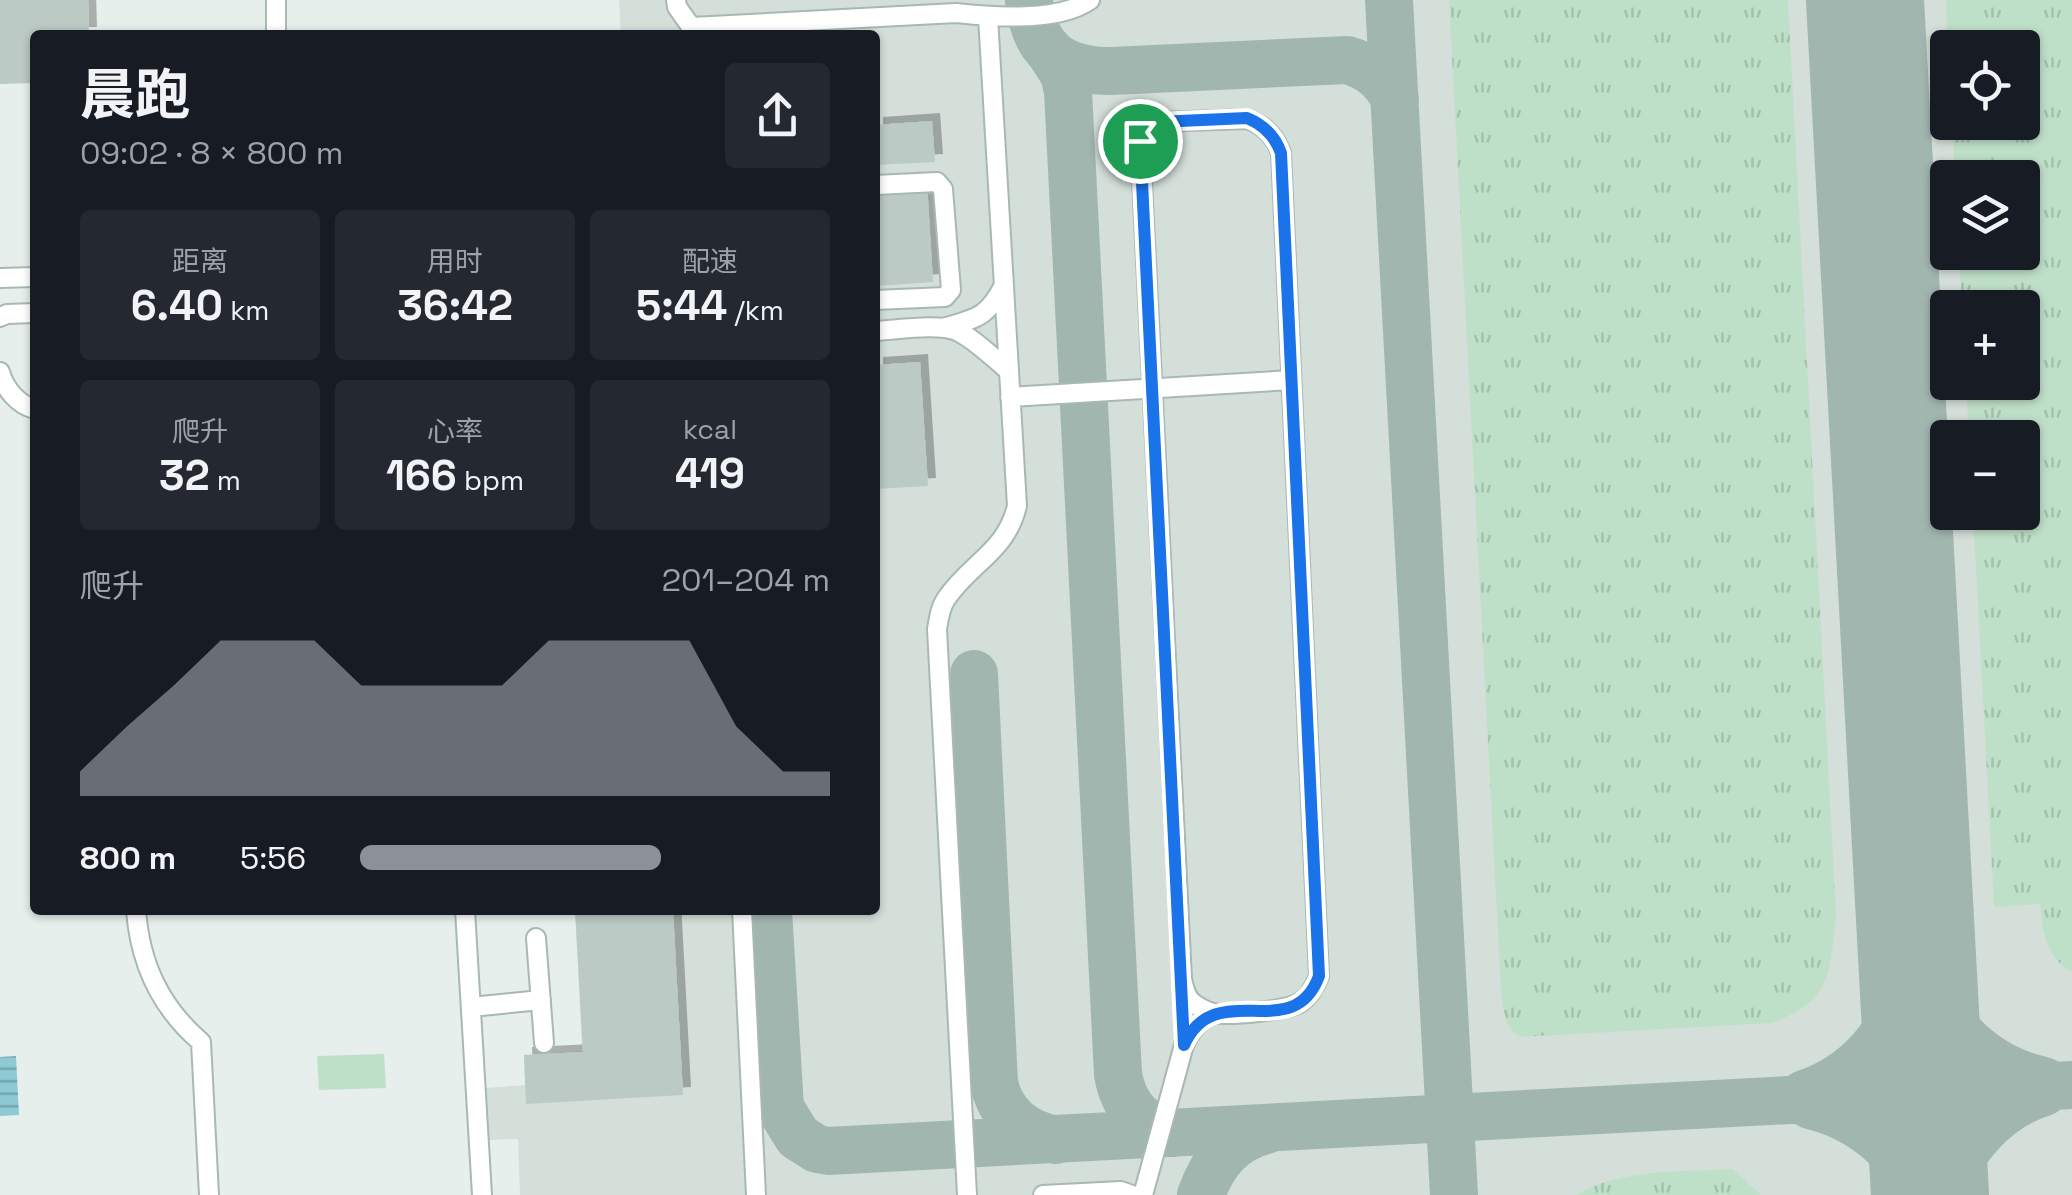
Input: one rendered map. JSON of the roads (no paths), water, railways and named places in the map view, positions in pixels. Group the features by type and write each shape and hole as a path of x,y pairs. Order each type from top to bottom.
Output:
{"lane":[{"path":"276,0 276,30"},
{"path":"676,0 676,8 694,30"},
{"path":"704,30 956,6 988,17 1058,13 1090,0"},
{"path":"967,1195 936,629 945,600 993,552 1013,522 1017,506 988,17"},
{"path":"743,30 757,24"},
{"path":"1182,979 1191,1001 1214,1013 1292,1007 1310,995 1319,976 1281,153 1266,128 1247,118 1157,122 1143,131 1140,141 1184,1045"},
{"path":"880,185 936,182 944,189 951,290 946,297 880,300"},
{"path":"0,278 30,277"},
{"path":"944,328 984,314 1004,285"},
{"path":"0,317 30,313"},
{"path":"880,331 955,330 1009,371"},
{"path":"0,372 5,388 30,408"},
{"path":"1010,397 1292,380"},
{"path":"137,915 142,956 160,996 184,1028 201,1042 209,1195"},
{"path":"466,915 482,1195"},
{"path":"742,915 756,1195"},
{"path":"536,938 544,1043"},
{"path":"471,1007 541,1000"},
{"path":"1142,1195 1184,1045 1195,1026 1214,1013"},
{"path":"1043,1195 1120,1191 1132,1195"}],"water":[{"path":"16,1056 19,1115 0,1116 0,1057"}]}
